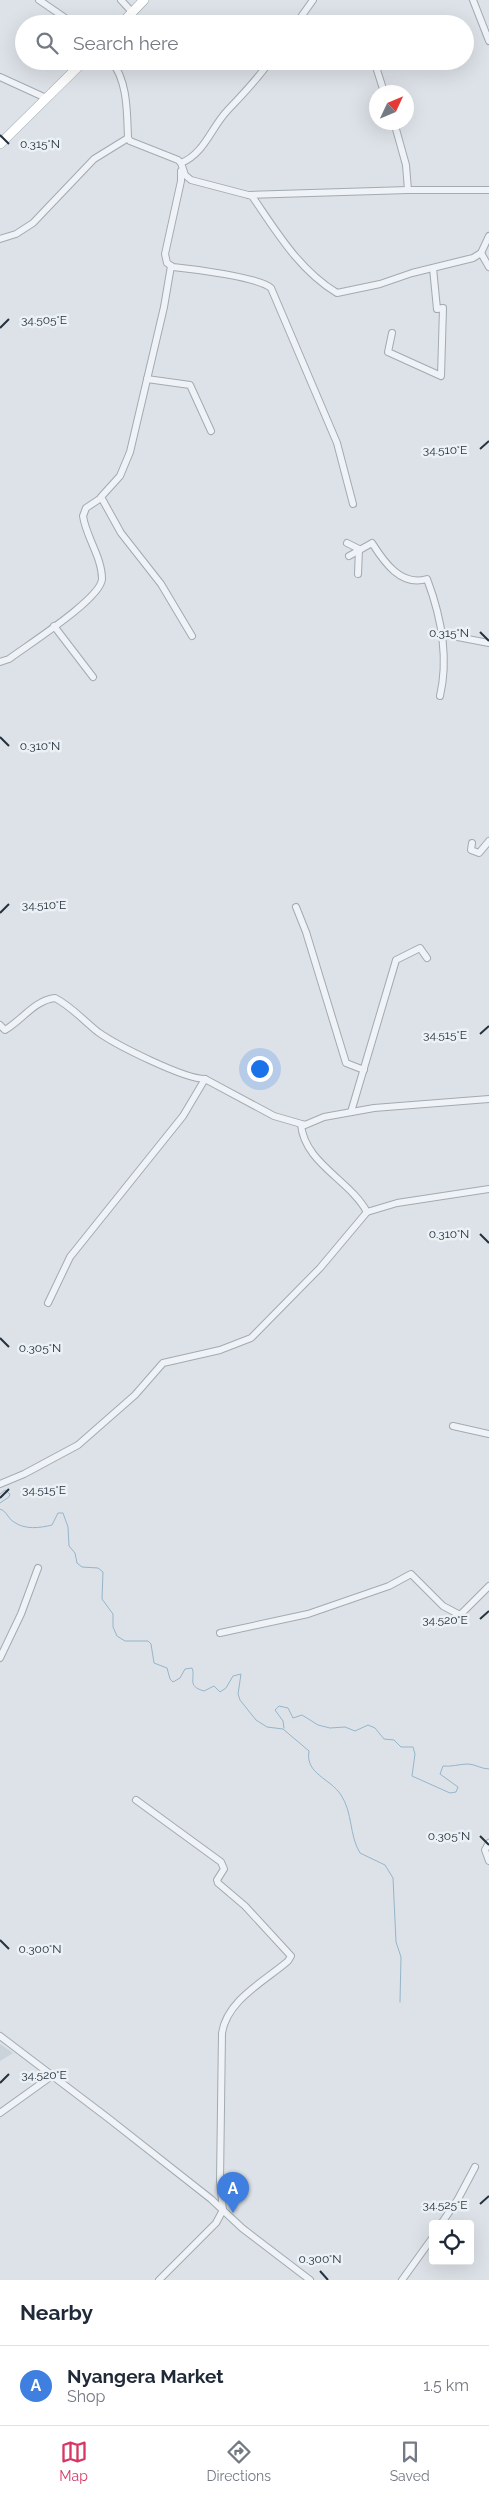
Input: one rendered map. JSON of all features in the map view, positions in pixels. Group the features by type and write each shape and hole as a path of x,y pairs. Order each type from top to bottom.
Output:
{"main road":[{"path":"129,15 144,0"},
{"path":"0,144 75,70"}],"street":[{"path":"39,0 61,15"},
{"path":"120,0 132,12"},
{"path":"302,15 313,0"},
{"path":"473,0 489,41"},
{"path":"117,70 123,89 128,138 132,143 181,163 188,179 250,195 408,190 489,190"},
{"path":"181,163 192,158 204,145 222,116 244,94 263,70"},
{"path":"378,70 382,85"},
{"path":"0,78 46,98"},
{"path":"396,130 406,165 408,190"},
{"path":"0,239 16,234 33,223 94,159 128,138"},
{"path":"0,662 89,600 101,585 99,561 82,516 86,508 101,498 104,492 120,478 125,466 164,307 171,266 165,254 181,181 181,163"},
{"path":"250,195 283,243 303,264 336,293 380,284 473,258 480,253 489,236"},
{"path":"480,253 489,267"},
{"path":"171,266 244,279 266,284 271,288 337,444 353,504"},
{"path":"392,333 388,352 441,376 443,308 437,309 433,268"},
{"path":"148,378 190,385 211,431"},
{"path":"101,498 121,533 161,584 192,636"},
{"path":"347,543 359,549"},
{"path":"349,556 359,549 372,544 385,564 396,574 410,579 421,580 427,578 442,634 444,673 440,696"},
{"path":"358,574 359,549"},
{"path":"54,626 92,676"},
{"path":"442,634 489,642"},
{"path":"472,843 471,850 479,852 489,841"},
{"path":"296,907 306,932 346,1063 364,1070"},
{"path":"351,1112 396,960 420,948 427,958"},
{"path":"0,1025 5,1030 28,1014 37,1004 55,998 66,1004 111,1040 177,1072 205,1079 274,1116 301,1124 374,1108 489,1099"},
{"path":"48,1303 70,1257 183,1116 205,1079"},
{"path":"301,1124 303,1139 310,1149 358,1198 367,1212"},
{"path":"0,1484 46,1464 78,1445 129,1400 163,1363 220,1350 251,1338 320,1268 367,1212 397,1202 489,1189"},
{"path":"453,1426 489,1434"},
{"path":"0,1658 21,1614 38,1568"},
{"path":"220,1633 308,1614 389,1586 411,1574 443,1606 460,1615 489,1586"},
{"path":"136,1800 221,1862 224,1869 217,1880 218,1883 245,1906 290,1956 288,1961 236,2005 225,2020 222,2033 220,2180 223,2210 216,2223 158,2280"},
{"path":"489,1843 485,1850 489,1861"},
{"path":"0,2036 53,2075 223,2210 242,2228 310,2280"},
{"path":"0,2112 53,2075"},
{"path":"444,2220 458,2199 475,2167"},
{"path":"402,2280 429,2243"}],"shaded area":[{"path":"0,2044 13,2053 0,2061"}],"waterway":[{"path":"0,1494 5,1490 10,1494 9,1497 0,1503"},
{"path":"0,1509 18,1525 33,1528 52,1525 58,1513 63,1513 68,1527 69,1546 75,1553 77,1563 82,1567 98,1568 103,1572 102,1599 113,1614 113,1627 117,1636 125,1641 148,1641 151,1644 154,1663 167,1668 170,1679 173,1682 180,1678 185,1669 192,1668 193,1684 195,1687 204,1691 214,1686 220,1692 226,1688 233,1676 241,1674 238,1694 240,1700 256,1720 267,1727 283,1729 309,1751 309,1759 314,1771 336,1789 345,1802 354,1839 360,1853 385,1865 393,1878 396,1942 401,1957 400,2002"},
{"path":"284,1728 283,1721 275,1710 279,1706 288,1708 293,1718 302,1715 318,1725 330,1728 345,1727 355,1731 368,1725 375,1728 384,1739 394,1740 401,1747 413,1747 415,1754 412,1776 450,1793 456,1792 458,1787 440,1774 443,1766 468,1764 489,1769"}],"place":[{"name":"Nyangera Market","path":"233,2213"}]}
